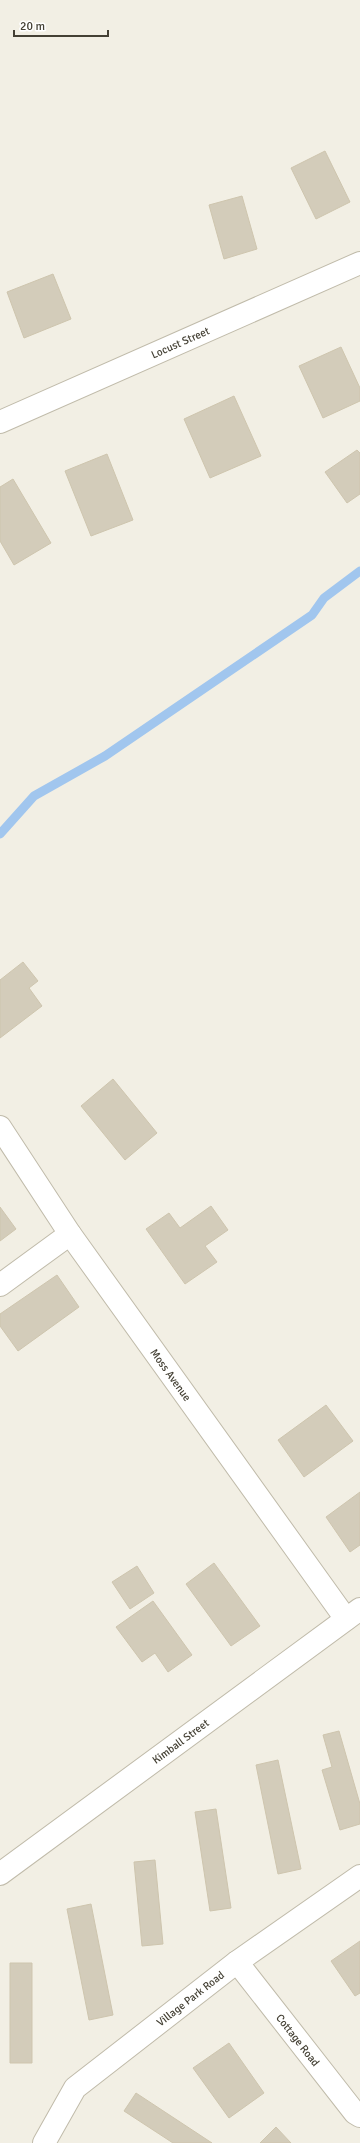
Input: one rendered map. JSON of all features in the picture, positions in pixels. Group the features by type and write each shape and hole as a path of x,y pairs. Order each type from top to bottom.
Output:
{"street":[{"name":"Locust Street","path":"0,422 360,263"},
{"name":"Moss Avenue","path":"0,1127 70,1234 353,1614"},
{"path":"0,1285 70,1234"},
{"name":"Kimball Street","path":"0,1874 353,1614"},
{"name":"Village Park Road","path":"44,2143 75,2088 237,1962 360,1876"},
{"name":"Cottage Road","path":"237,1962 355,2113 360,2116"}],"building":[{"path":"325,151 350,202 316,219 291,168"},
{"path":"242,196 257,249 224,259 209,205"},
{"path":"53,274 71,319 24,338 7,292"},
{"path":"341,347 360,388 360,401 323,418 299,366"},
{"path":"234,396 261,456 210,478 184,419"},
{"path":"357,450 360,453 360,494 347,503 325,472"},
{"path":"107,454 133,520 91,536 65,471"},
{"path":"13,479 51,543 14,565 0,541 0,487"},
{"path":"23,962 38,981 29,988 42,1006 0,1038 0,980"},
{"path":"113,1079 157,1133 125,1160 81,1106"},
{"path":"211,1206 228,1230 205,1246 217,1262 185,1284 146,1229 169,1213 180,1228"},
{"path":"0,1207 16,1229 0,1241"},
{"path":"57,1275 79,1307 18,1351 0,1326 0,1314"},
{"path":"326,1405 353,1441 304,1477 278,1440"},
{"path":"360,1492 360,1545 350,1552 326,1517"},
{"path":"214,1563 260,1626 231,1646 186,1584"},
{"path":"137,1566 154,1593 130,1609 112,1582"},
{"path":"153,1601 192,1655 168,1672 155,1653 142,1662 116,1627"},
{"path":"339,1731 360,1804 360,1824 340,1830 322,1770 332,1767 323,1735"},
{"path":"278,1760 301,1869 278,1874 256,1765"},
{"path":"216,1809 231,1908 210,1911 195,1812"},
{"path":"155,1860 163,1944 142,1946 134,1862"},
{"path":"91,1904 113,2015 89,2020 67,1909"},
{"path":"360,1941 360,1993 355,1996 331,1961"},
{"path":"10,1963 32,1963 32,2063 10,2063"},
{"path":"229,2043 264,2093 229,2118 193,2068"},
{"path":"136,2093 212,2143 173,2143 124,2111"},
{"path":"276,2127 291,2143 260,2143"}],"waterway":[{"path":"0,834 34,796 105,756 312,615 324,598 360,571"}]}
